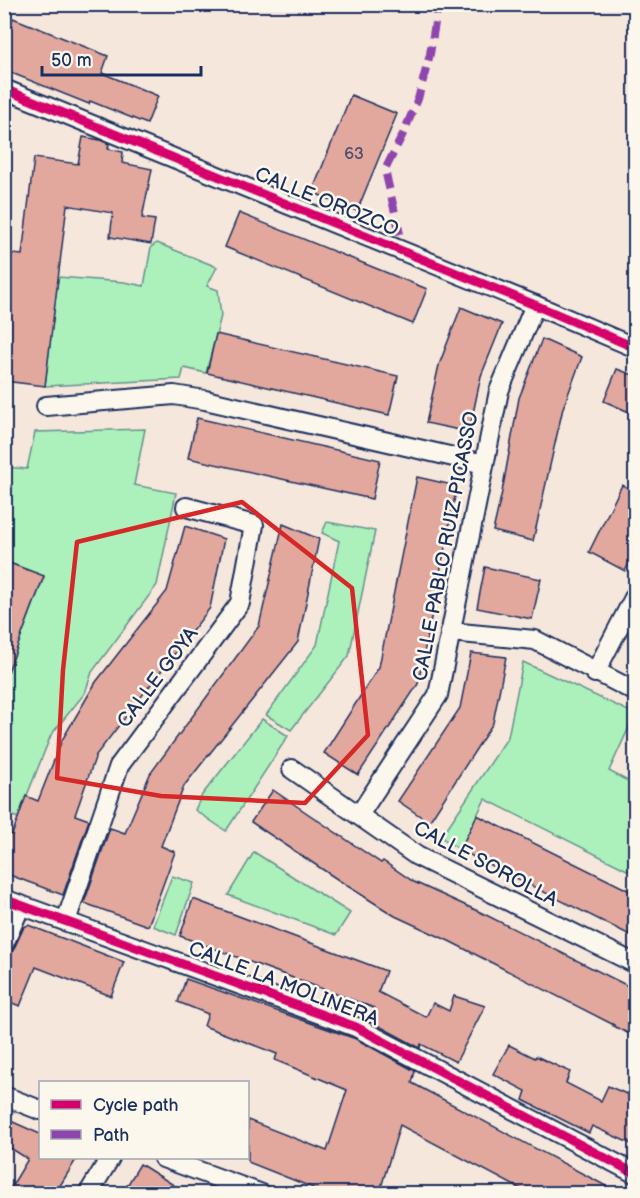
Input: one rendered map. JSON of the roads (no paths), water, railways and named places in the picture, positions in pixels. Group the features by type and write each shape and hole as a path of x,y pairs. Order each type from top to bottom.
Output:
{"street":[{"name":"CALLE OROZCO","path":"4,89 636,348"},
{"name":"CALLE PABLO RUIZ PICASSO","path":"359,815 438,695 499,391 535,305"},
{"path":"46,406 174,395 205,400 484,464"},
{"name":"CALLE GOYA","path":"66,921 119,766 240,603 254,525 186,507"},
{"path":"595,673 636,594"},
{"path":"450,632 535,640 595,673 636,692"},
{"name":"CALLE SOROLLA","path":"292,769 417,856 636,964"},
{"path":"4,944 13,902"},
{"name":"CALLE LA MOLINERA","path":"13,902 356,1027 636,1174"},
{"path":"4,1096 39,1110"},
{"path":"87,1194 109,1159"},
{"path":"166,1159 262,1194"}]}
